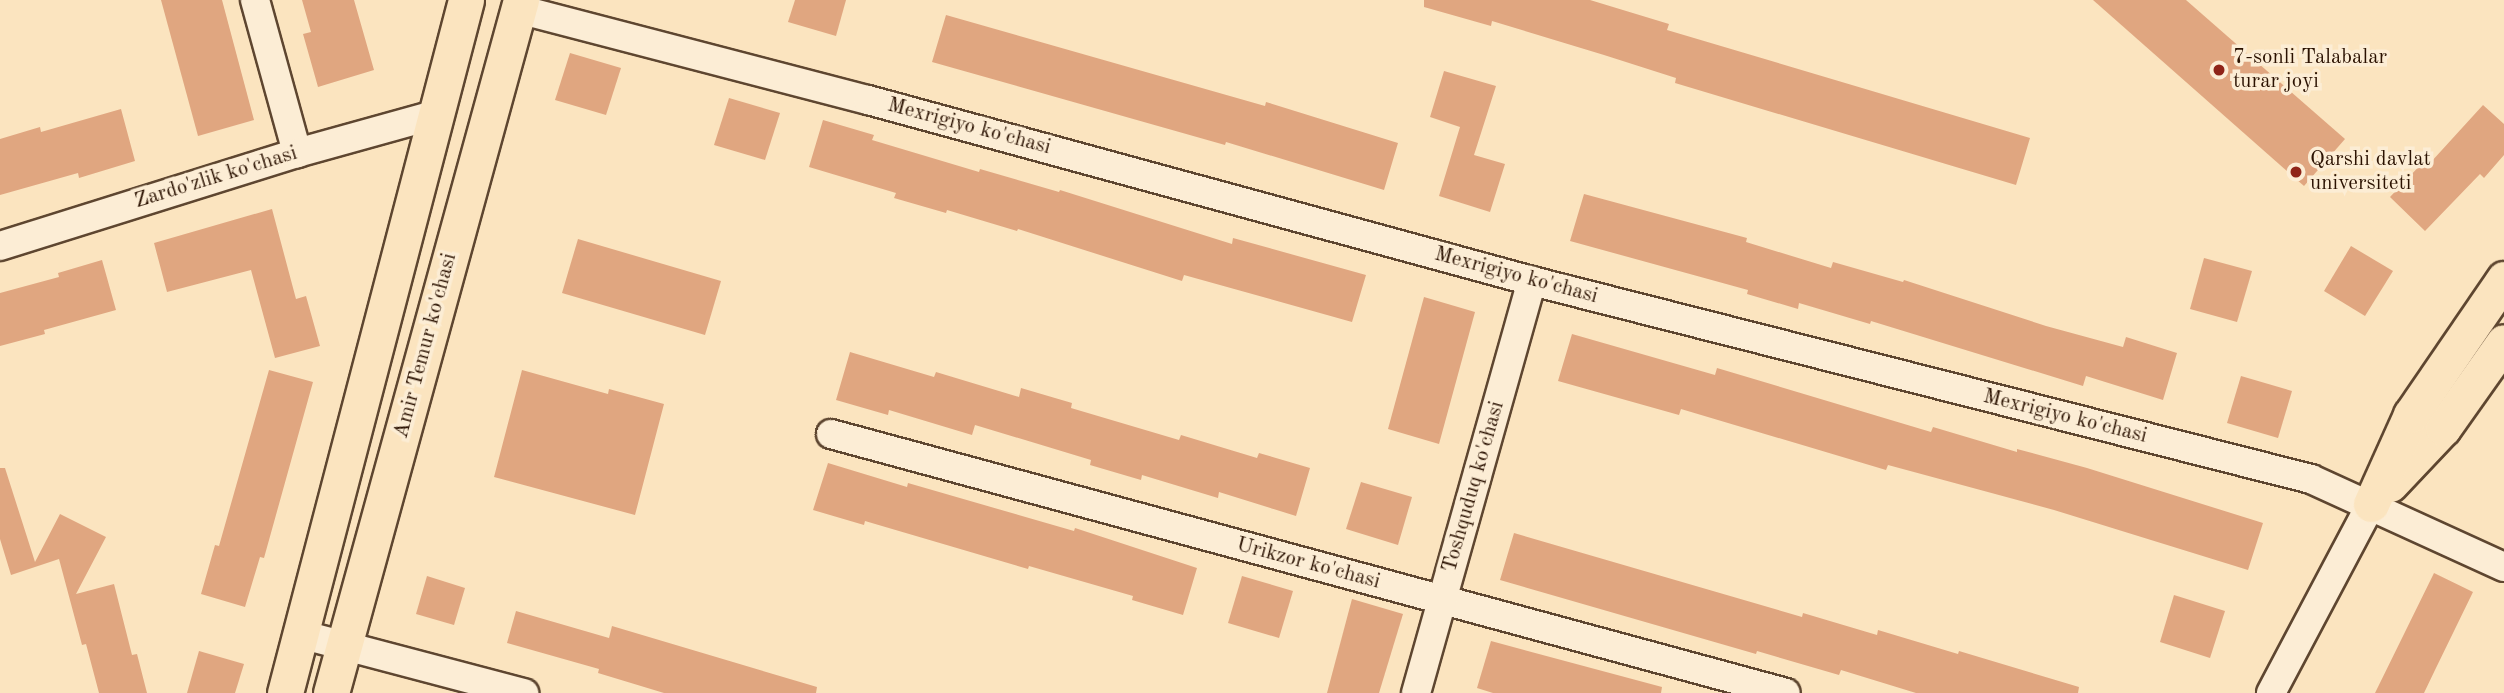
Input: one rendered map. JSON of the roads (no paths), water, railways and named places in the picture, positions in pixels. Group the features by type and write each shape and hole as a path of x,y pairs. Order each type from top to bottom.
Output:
{"main road":[{"path":"285,693 466,0"},
{"name":"Amir Temur ko'chasi","path":"331,693 519,4"},
{"path":"2371,504 2411,415 2504,279"},
{"path":"2371,504 2443,428 2504,342"}],"street":[{"path":"255,0 297,153"},
{"name":"Mexrigiyo ko'chasi","path":"519,4 1532,281 2311,479 2371,504 2504,567"},
{"name":"Zardo'zlik ko'chasi","path":"0,246 297,153 434,115"},
{"name":"Toshquduq ko'chasi","path":"1416,693 1532,281"},
{"name":"Urikzor ko'chasi","path":"831,433 1786,693"},
{"path":"2271,693 2371,504"},
{"path":"300,634 524,693"}],"place":[{"name":"7-sonli Talabalar turar joyi","path":"2219,70"},
{"name":"Qarshi davlat universiteti","path":"2296,172"}]}
